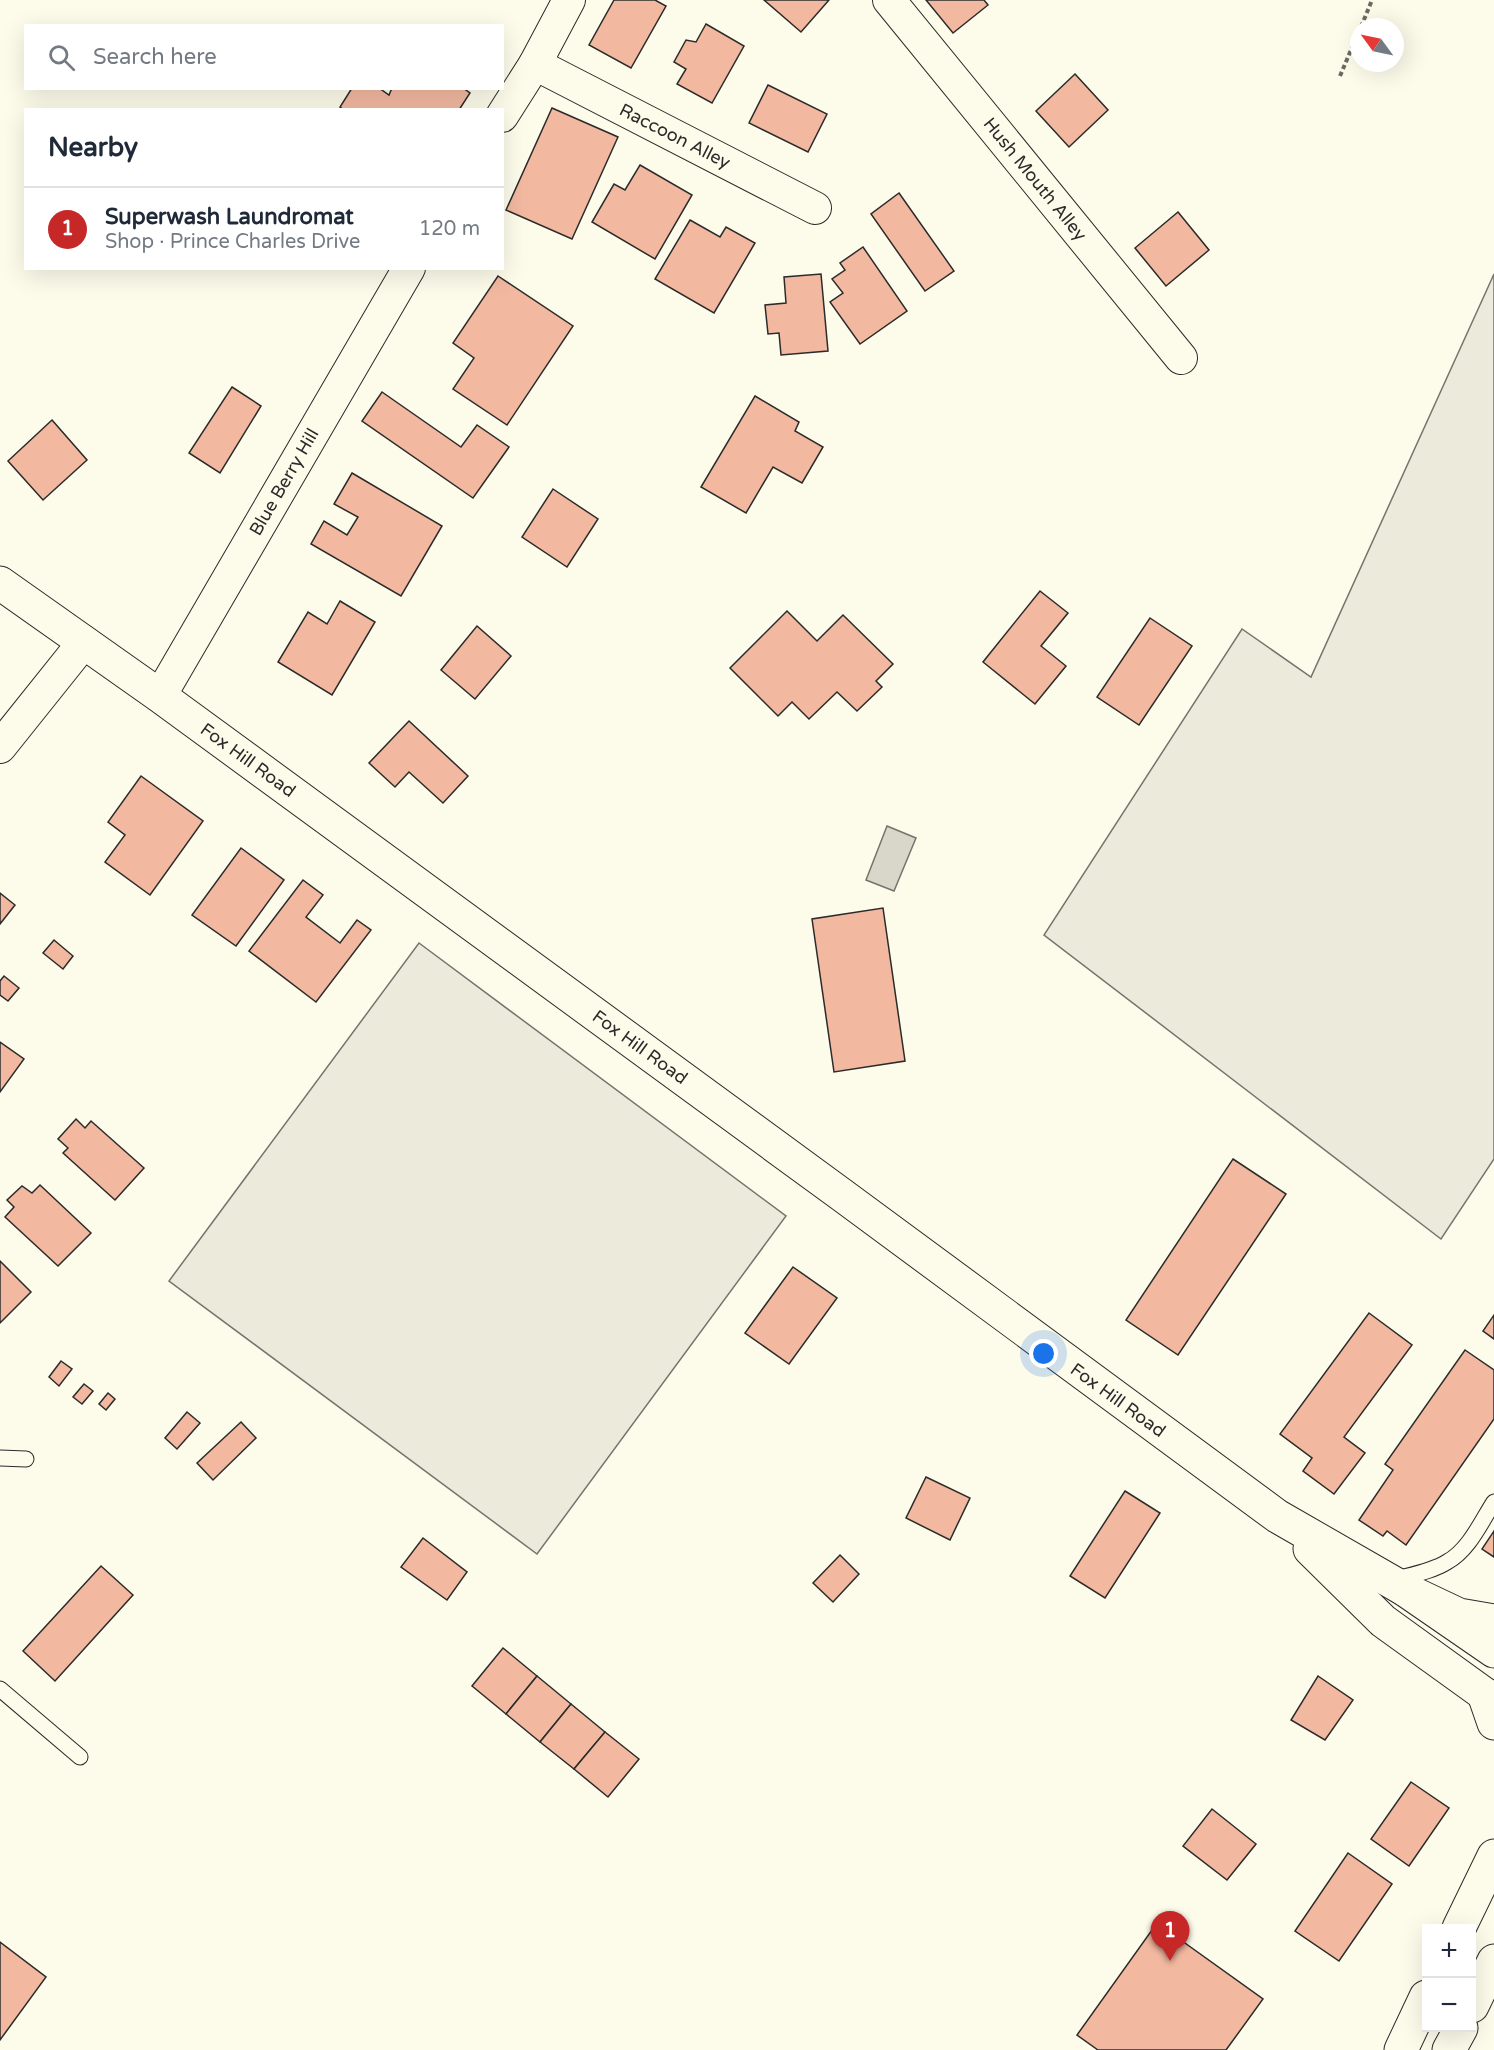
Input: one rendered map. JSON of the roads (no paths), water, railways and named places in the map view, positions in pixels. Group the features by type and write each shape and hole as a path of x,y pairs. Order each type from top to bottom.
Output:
{"main road":[{"name":"Fox Hill Road","path":"0,583 160,696 852,1202 1276,1516 1397,1585 1494,1651"},
{"name":"Fox Hill Road","path":"1276,1516 1383,1621 1491,1706"},
{"path":"1397,1585 1459,1615 1494,1621"},
{"path":"1462,1924 1494,1856"},
{"path":"1476,1998 1494,1961"},
{"path":"1401,2050 1422,2005"},
{"path":"1449,2050 1459,2032"}],"street":[{"path":"504,113 535,64 569,0"},
{"name":"Hush Mouth Alley","path":"889,0 1181,358"},
{"name":"Raccoon Alley","path":"535,64 815,208"},
{"name":"Blue Berry Hill","path":"160,696 408,270"},
{"path":"0,747 84,642"}],"lane":[{"path":"0,1458 26,1459"},
{"path":"1397,1585 1454,1558 1463,1549 1494,1502"},
{"path":"0,1689 80,1757"}],"place":[{"name":"Superwash Laundromat","path":"1170,1961"}]}
